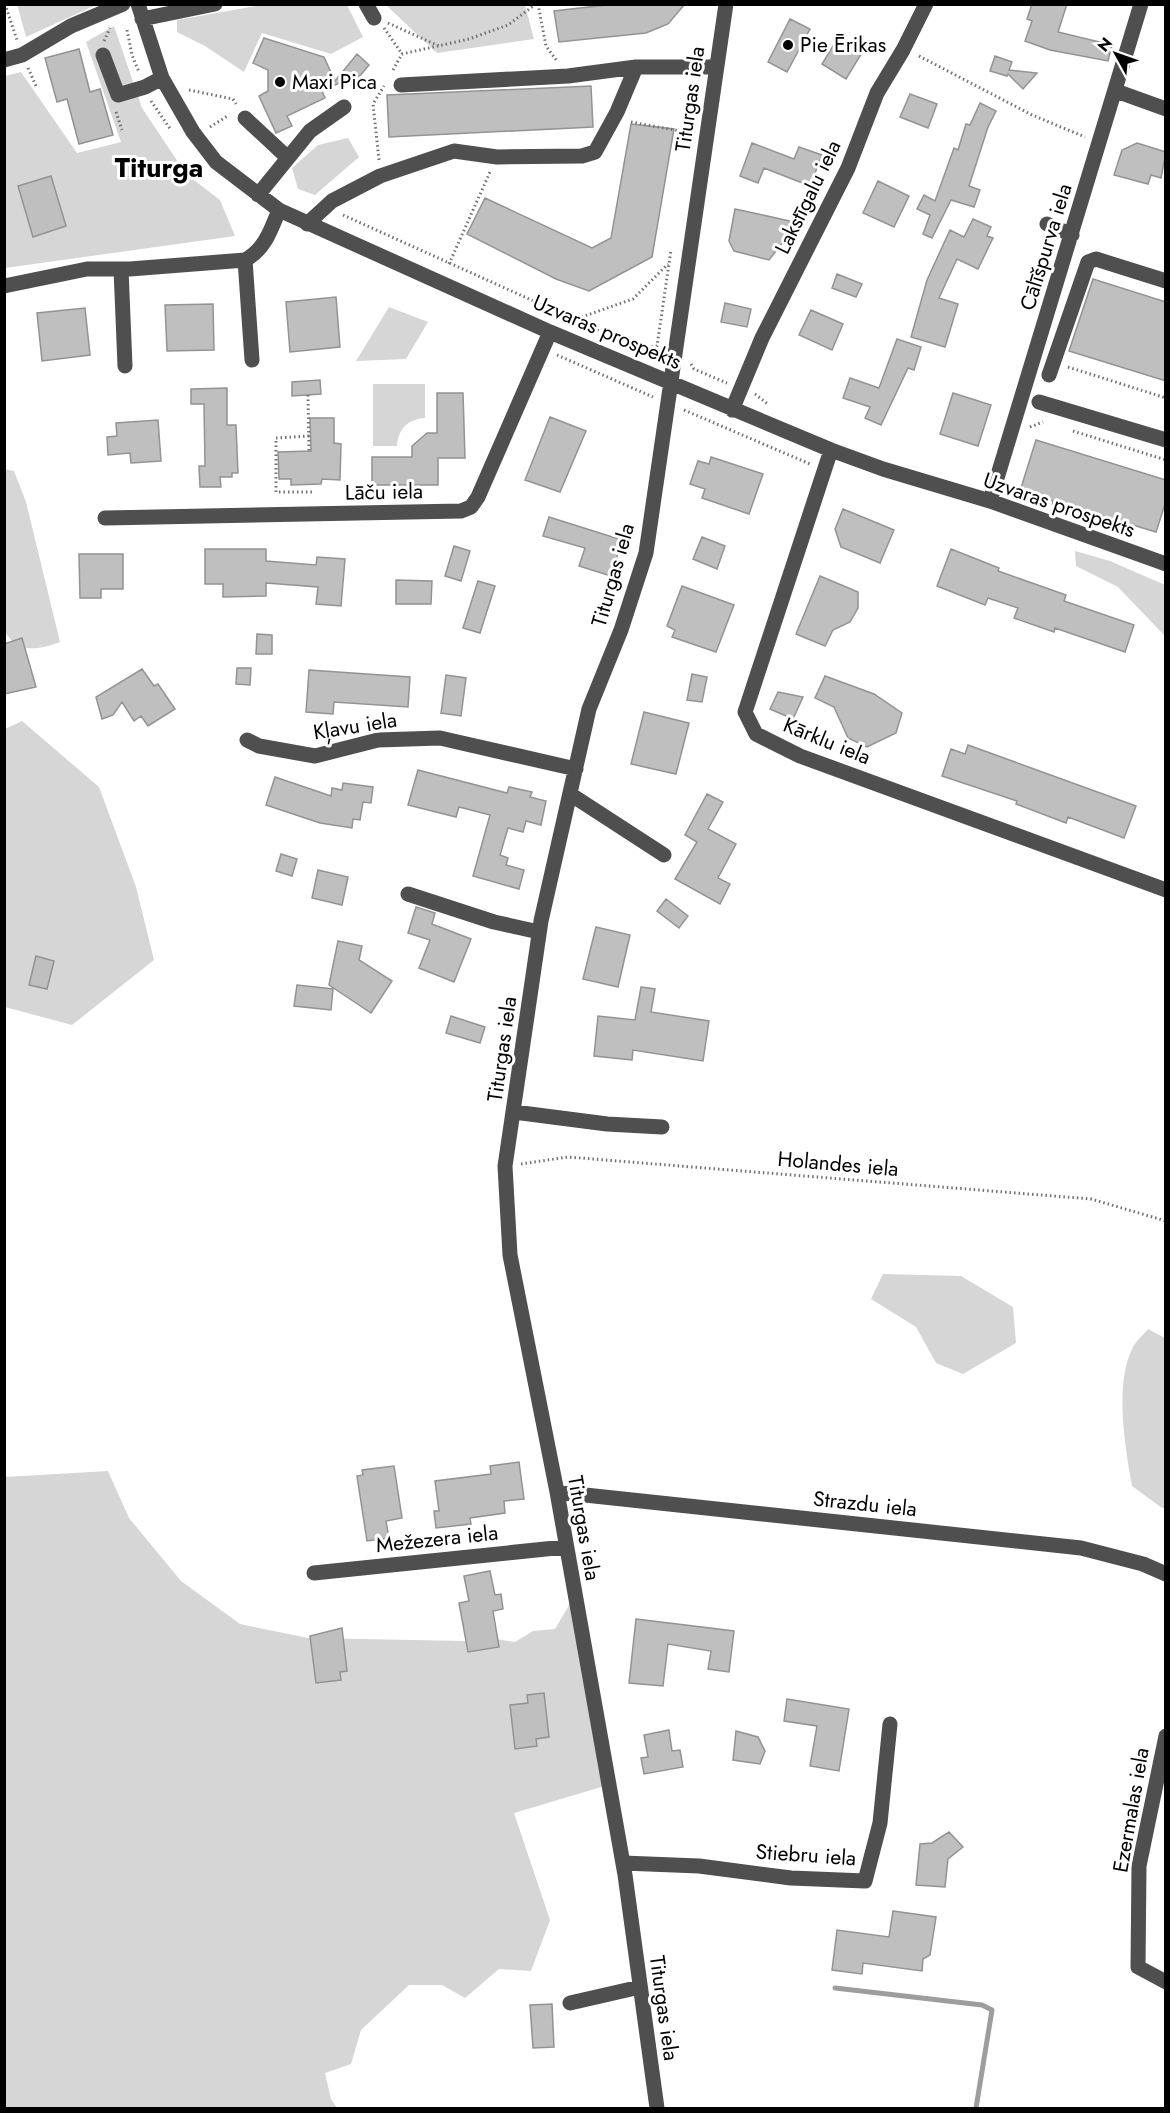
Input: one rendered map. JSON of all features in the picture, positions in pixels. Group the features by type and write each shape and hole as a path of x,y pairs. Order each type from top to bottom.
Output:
{"street":[{"path":"4,60 22,55 71,26 123,4"},
{"path":"140,12 215,4"},
{"name":"Titurgas iela","path":"657,2109 623,1863 557,1492 510,1255 505,1166 539,932 570,794 590,709 621,630 646,552 726,4"},
{"name":"Lakstīgalu iela","path":"732,410 762,338 848,168 877,93 903,50 926,4"},
{"name":"Cālīšpurva iela","path":"990,501 1141,4"},
{"name":"Uzvaras prospekts","path":"140,12 162,78 193,132 216,162 279,210 550,332 831,450 884,469 990,501 1166,564"},
{"path":"103,55 118,95 146,87 162,78"},
{"path":"401,85 568,76 636,68 716,67"},
{"path":"307,224 332,201 380,176 454,151 497,157 582,156 595,152 617,112 636,68"},
{"path":"1116,91 1166,109"},
{"path":"258,195 310,131 344,107"},
{"path":"244,118 288,158"},
{"path":"4,286 87,269 121,269 245,260 257,253 279,210"},
{"path":"1047,224 1072,235"},
{"path":"1049,375 1088,262 1096,259 1166,281"},
{"path":"245,260 252,360"},
{"path":"121,269 125,366"},
{"name":"Lāču iela","path":"105,518 461,511 471,507 478,497 550,332"},
{"path":"1038,402 1166,440"},
{"name":"Kārklu iela","path":"831,450 745,712 756,734 800,756 1166,890"},
{"name":"Kļavu iela","path":"247,740 259,746 315,756 378,740 440,738 576,769"},
{"path":"570,794 664,855"},
{"path":"408,894 494,922 539,932"},
{"path":"514,1112 607,1124 662,1127"},
{"name":"Strazdu iela","path":"557,1492 1081,1548 1143,1564 1166,1574"},
{"name":"Mežezera iela","path":"314,1573 566,1547"},
{"name":"Stiebru iela","path":"623,1863 699,1866 791,1878 865,1881 880,1823 890,1724"},
{"name":"Ezermalas iela","path":"1166,1736 1139,1866 1138,1967 1166,1982"},
{"path":"570,2003 640,1988"}],"path":[{"path":"538,4 546,46 568,76"},
{"path":"402,54 380,22 395,24 439,46"},
{"path":"903,50 934,62 1071,134 1100,142"},
{"path":"190,98 185,90 233,99 239,109 210,127"},
{"path":"205,120 215,133"},
{"path":"622,120 691,133 693,122"},
{"path":"449,264 497,157"},
{"path":"321,209 339,213 640,349 657,346 689,358 694,369 754,393 773,408"},
{"path":"657,346 673,239"},
{"path":"572,320 633,299 669,262"},
{"path":"1063,365 1166,398"},
{"path":"308,395 309,451"},
{"path":"1027,430 1034,424 1043,422 1054,426"},
{"path":"1065,429 1166,460"},
{"path":"309,436 276,438 276,492 313,492"},
{"path":"1032,507 1037,498 1058,505 1056,514"},
{"path":"1112,535 1117,526 1136,533 1134,543"},
{"name":"Holandes iela","path":"505,1166 568,1158 1079,1198 1091,1199 1166,1221"}],"shaded area":[{"path":"17,4 96,4 96,5 26,37"},
{"path":"268,4 347,5 363,37 331,54 262,33 244,72 205,46 177,32 177,20"},
{"path":"386,5 525,5 534,39 437,53"},
{"path":"114,26 142,108 186,174 220,200 235,236 5,268 5,76 21,72 77,153 121,142 86,42"},
{"path":"348,138 359,157 315,195 298,189 292,168 318,145"},
{"path":"389,307 428,322 406,359 356,361"},
{"path":"373,384 425,384 425,418 414,420 405,426 399,435 397,446 373,446"},
{"path":"4,469 14,471 26,502 60,642 45,647 23,647 5,632"},
{"path":"1075,551 1110,561 1165,585 1165,636 1118,587 1076,566"},
{"path":"22,721 99,787 136,887 154,960 72,1025 5,1007 5,729"},
{"path":"883,1274 961,1276 1013,1307 1016,1343 963,1374 936,1363 916,1327 871,1299"},
{"path":"1148,1329 1165,1338 1166,1508 1162,1508 1132,1486 1124,1434 1122,1397 1127,1362 1133,1347"},
{"path":"108,1471 129,1518 181,1581 240,1624 308,1638 465,1641 489,1638 515,1642 533,1631 555,1629 575,1595 608,1785 514,1813 550,1920 531,1971 499,1969 465,1998 442,1985 409,1985 361,2030 351,2064 325,2073 331,2099 337,2108 5,2108 5,1477"}],"building":[{"path":"615,4 685,4 668,24 646,33 559,42 554,11"},
{"path":"1032,4 1067,4 1058,32 1112,45 1108,61 1050,50 1025,41 1032,21 1027,19"},
{"path":"790,19 810,29 787,72 768,62"},
{"path":"839,36 863,51 846,79 822,64"},
{"path":"264,38 324,57 335,81 357,54 369,65 359,77 357,75 322,91 325,98 287,116 292,126 276,133 259,96 268,91 268,70 253,63"},
{"path":"79,49 90,92 100,89 113,135 79,144 67,99 57,102 45,58"},
{"path":"995,56 1012,62 1009,70 1037,73 1023,89 1008,74 1007,76 990,71"},
{"path":"591,86 593,127 389,137 387,95"},
{"path":"910,94 937,104 928,128 900,117"},
{"path":"980,103 996,111 988,127 969,186 980,190 974,207 951,200 932,238 923,234 930,215 917,209 924,195 935,201 954,148 958,150 966,124 970,125"},
{"path":"631,124 674,129 652,257 589,291 556,279 467,234 485,198 592,248 611,238"},
{"path":"752,143 794,159 799,147 822,155 810,186 764,168 758,183 740,176"},
{"path":"1137,143 1166,152 1161,178 1151,175 1148,184 1114,175 1122,150"},
{"path":"51,176 66,226 33,237 18,186"},
{"path":"878,181 909,196 894,227 863,213"},
{"path":"735,209 790,221 789,234 769,260 734,251 729,241"},
{"path":"973,219 991,227 987,236 993,238 978,269 957,259 939,298 958,304 945,347 911,337 927,280 950,230 964,237"},
{"path":"837,274 862,284 856,297 832,288"},
{"path":"1093,279 1166,302 1166,381 1069,351"},
{"path":"336,297 340,347 290,352 286,302"},
{"path":"725,303 751,309 747,327 721,322"},
{"path":"213,304 214,350 167,351 165,305"},
{"path":"85,308 90,355 42,361 37,313"},
{"path":"811,310 843,324 832,350 799,335"},
{"path":"897,339 921,347 914,370 908,368 881,425 865,418 870,407 843,398 850,378 879,388"},
{"path":"320,380 321,394 292,396 292,382"},
{"path":"227,388 227,425 236,425 238,473 232,473 232,477 220,477 221,487 200,487 199,466 205,466 204,404 191,404 191,389"},
{"path":"437,393 463,393 465,458 438,458 438,485 372,485 372,457 412,457 412,446 427,433 437,433"},
{"path":"953,393 991,405 978,446 940,434"},
{"path":"550,417 586,431 560,492 525,480"},
{"path":"310,418 334,418 334,443 341,444 340,480 322,479 321,484 291,485 291,479 279,479 278,452 311,451"},
{"path":"158,420 161,461 131,463 130,453 108,455 107,437 117,436 116,423"},
{"path":"1036,440 1166,480 1166,501 1156,532 1020,491"},
{"path":"711,457 763,474 749,514 702,498 705,489 690,484 698,461 709,464"},
{"path":"843,509 894,530 880,563 841,547 835,529"},
{"path":"549,517 622,540 611,576 579,566 585,548 543,536"},
{"path":"702,537 725,546 717,569 693,559"},
{"path":"454,546 470,551 461,581 445,576"},
{"path":"205,549 266,549 266,561 316,565 317,557 345,559 341,606 316,604 318,587 266,583 266,596 223,597 223,584 205,584"},
{"path":"951,549 999,568 998,571 1066,595 1064,601 1134,625 1125,652 1055,628 1054,632 1014,618 1018,608 988,598 985,605 937,586"},
{"path":"79,554 123,554 123,589 101,589 101,598 80,598"},
{"path":"820,576 858,592 858,608 850,622 833,630 825,646 796,634"},
{"path":"396,580 432,581 431,604 396,604"},
{"path":"478,581 495,586 480,633 463,628"},
{"path":"682,586 734,605 716,652 672,637 675,630 667,626"},
{"path":"257,634 272,635 272,654 256,654"},
{"path":"22,638 36,687 4,694 4,644"},
{"path":"237,668 251,668 250,685 236,684"},
{"path":"142,669 154,686 158,684 175,709 148,726 141,716 134,721 122,702 113,715 102,719 96,697"},
{"path":"309,670 410,677 408,707 334,702 333,714 306,712"},
{"path":"692,674 707,677 702,702 687,700"},
{"path":"446,675 466,678 461,716 441,713"},
{"path":"825,676 874,694 902,713 896,733 867,747 848,738 834,707 815,698"},
{"path":"778,692 803,697 793,719 770,709"},
{"path":"644,712 689,723 676,774 631,764"},
{"path":"968,745 1136,806 1124,838 1068,817 1066,823 1016,804 1017,801 942,776 951,749 965,754"},
{"path":"418,770 507,793 509,787 532,792 530,797 546,801 541,825 526,821 523,832 508,828 500,855 508,858 506,865 524,870 519,889 473,876 490,815 459,807 456,817 408,805"},
{"path":"275,777 331,796 332,788 342,790 343,783 373,787 371,803 363,802 360,820 353,819 352,828 320,823 266,805"},
{"path":"707,794 723,802 708,829 736,844 718,878 730,884 720,904 675,879 697,842 685,835"},
{"path":"281,854 297,859 292,876 276,871"},
{"path":"318,870 348,877 342,905 312,898"},
{"path":"666,899 688,916 679,928 657,911"},
{"path":"416,907 435,913 432,924 471,939 454,982 419,968 430,940 408,933"},
{"path":"596,927 630,935 618,987 583,979"},
{"path":"338,941 362,946 359,960 392,981 371,1013 329,985"},
{"path":"36,956 54,961 47,989 29,985"},
{"path":"297,985 333,989 331,1010 294,1006"},
{"path":"641,987 655,989 651,1012 709,1021 703,1061 633,1050 632,1060 594,1056 598,1016 635,1020"},
{"path":"451,1016 485,1027 480,1043 446,1033"},
{"path":"519,1462 524,1499 504,1501 505,1513 470,1518 471,1524 436,1528 434,1511 439,1511 435,1481 491,1474 490,1466"},
{"path":"394,1466 402,1518 386,1521 389,1538 367,1541 357,1476 363,1475 362,1470"},
{"path":"490,1571 495,1595 501,1594 503,1609 493,1611 499,1647 468,1652 459,1603 469,1601 464,1576"},
{"path":"636,1619 734,1631 729,1672 708,1669 711,1651 668,1644 663,1686 629,1683"},
{"path":"342,1628 347,1671 340,1672 341,1680 316,1683 310,1636"},
{"path":"544,1693 549,1737 536,1739 537,1746 515,1749 510,1705 528,1703 527,1695"},
{"path":"787,1699 849,1709 839,1771 810,1766 817,1726 784,1721"},
{"path":"669,1730 672,1751 680,1750 683,1767 644,1774 641,1758 648,1757 644,1735"},
{"path":"736,1731 758,1737 765,1751 760,1764 733,1760"},
{"path":"949,1832 963,1847 948,1859 945,1887 916,1885 920,1844 932,1843"},
{"path":"893,1911 936,1917 930,1955 923,1959 922,1971 863,1963 862,1974 832,1970 837,1930 889,1937"},
{"path":"552,2004 554,2047 533,2048 530,2005"}],"waterway":[{"path":"835,1988 982,2005 992,2010 976,2108"}],"place":[{"name":"Pie Ērikas","path":"788,45"},
{"name":"Maxi Pica","path":"280,82"}],"district":[{"name":"Titurga","path":"159,167"}]}
